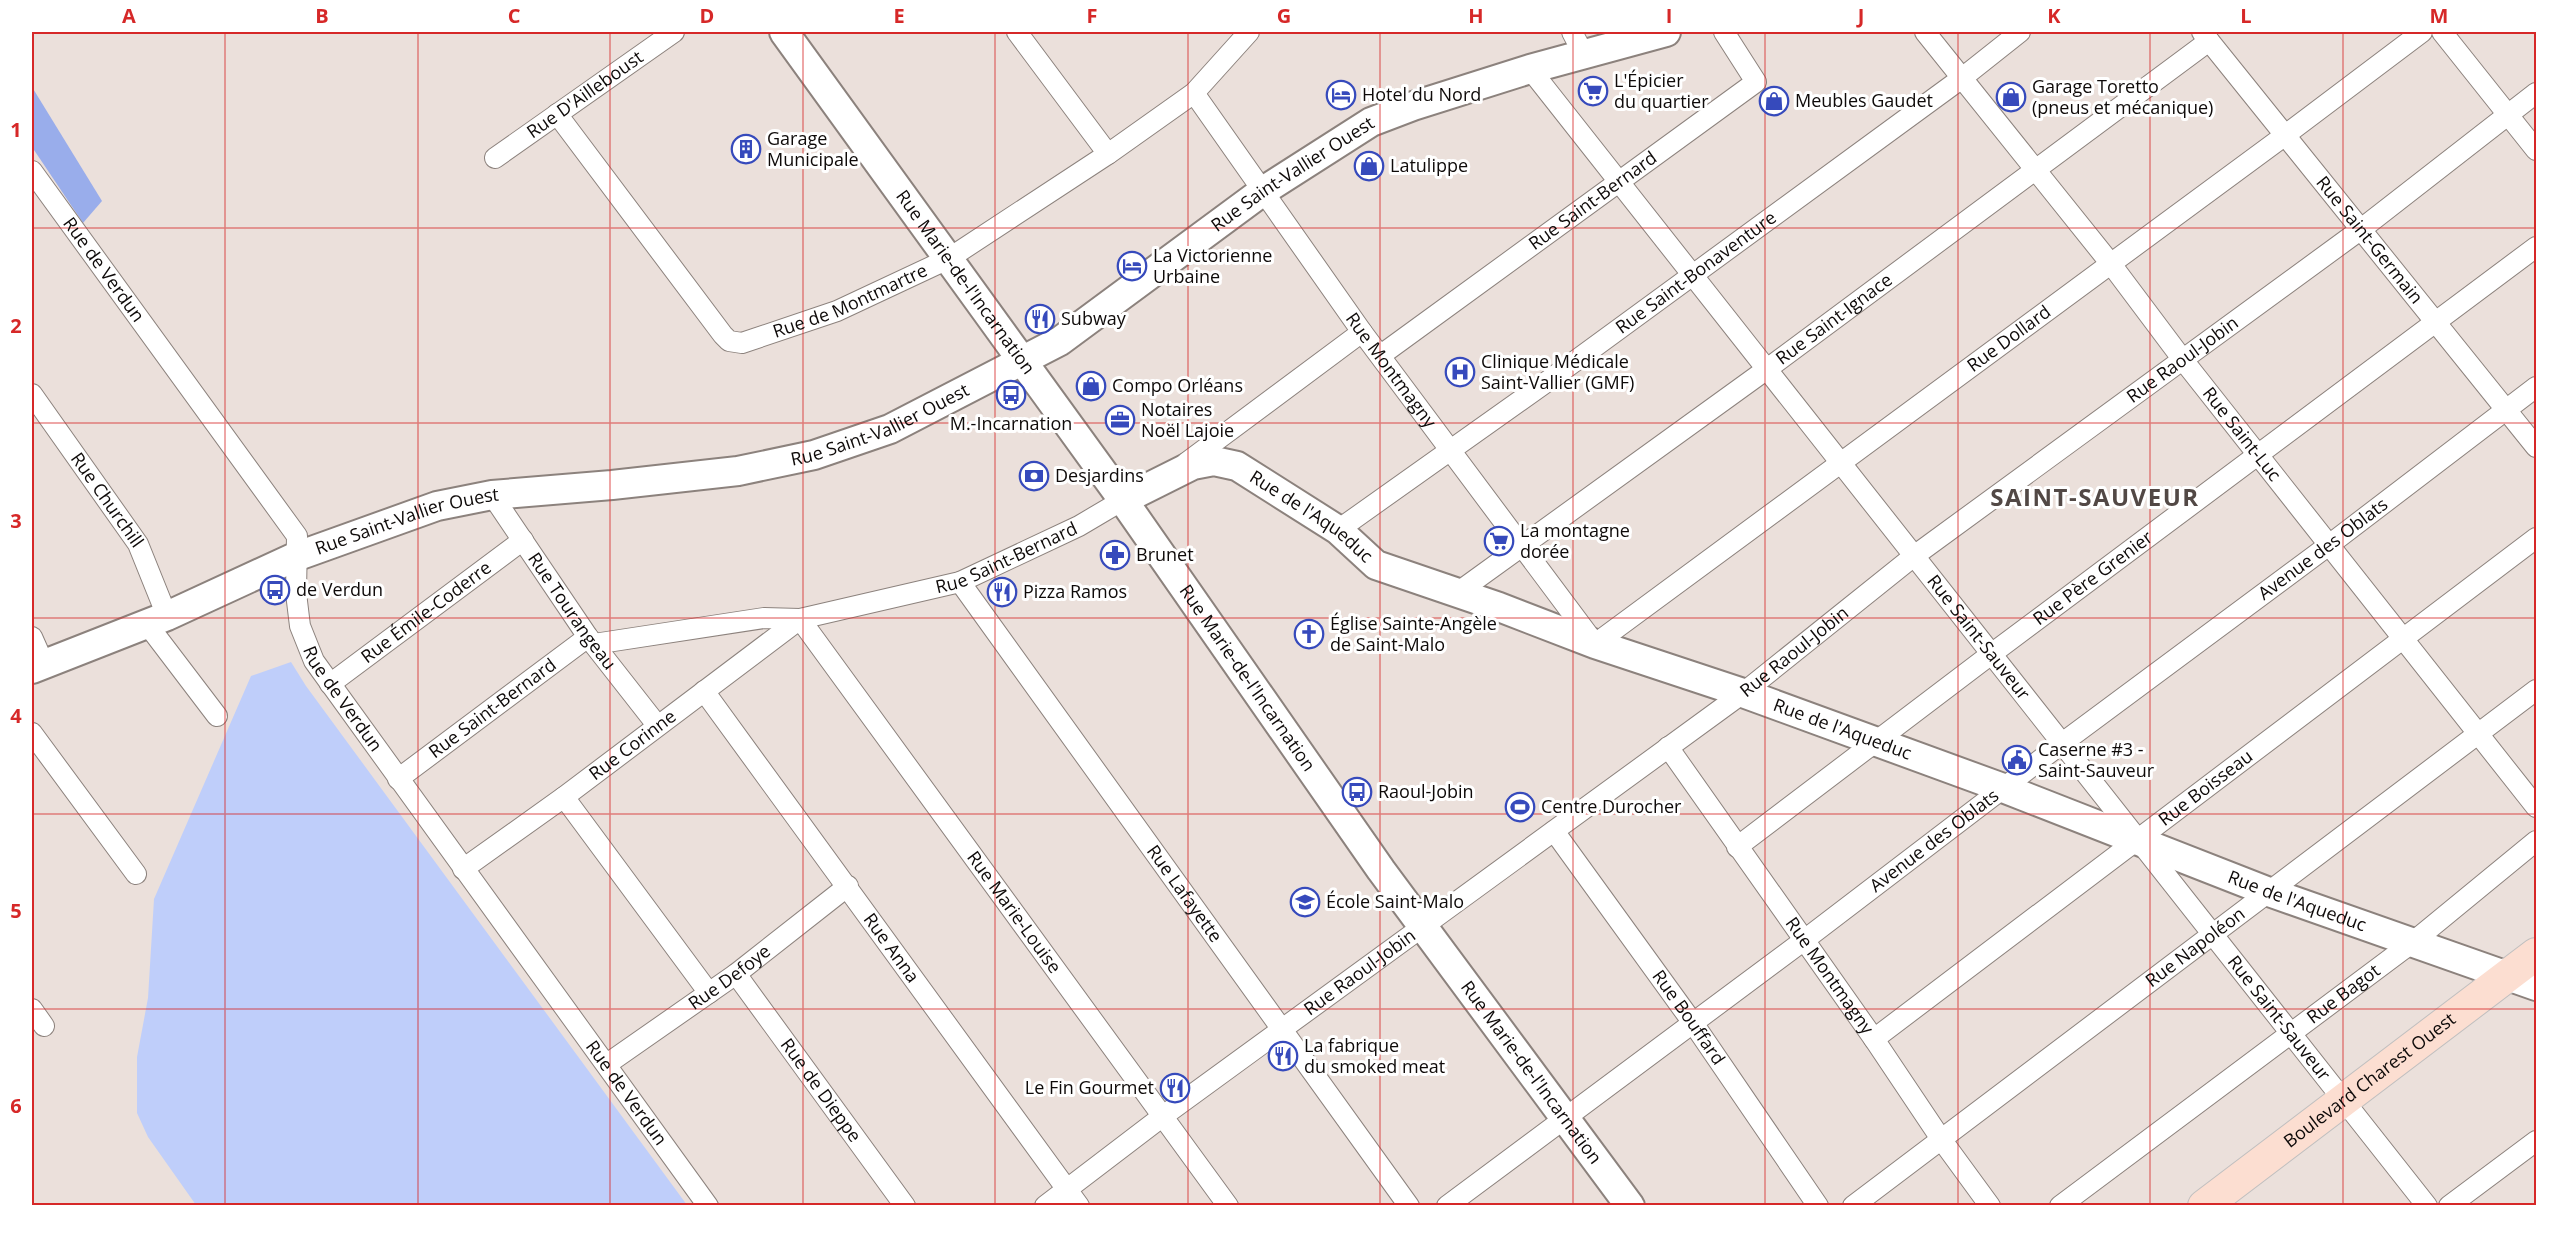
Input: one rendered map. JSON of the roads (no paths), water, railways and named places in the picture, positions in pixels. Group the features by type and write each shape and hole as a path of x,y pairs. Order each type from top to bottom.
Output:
{"main road":[{"name":"Boulevard Charest Ouest","path":"2204,1206 2343,1101 2522,981 2536,954"}],"street":[{"name":"Rue D'Ailleboust","path":"495,158 674,32"},
{"name":"Rue Marie-de-l'Incarnation","path":"784,32 1123,500 1422,927 1566,1117 1630,1206"},
{"path":"1017,32 1108,154"},
{"name":"Rue de Montmartre","path":"557,114 723,335 729,341 742,343 837,311 948,259 1108,154 1194,93 1249,32"},
{"name":"Rue Saint-Vallier Ouest","path":"38,667 157,620 295,557 437,506 492,495 675,479 744,470 814,455 891,429 1060,341 1263,191 1371,122 1413,106 1530,69 1578,43 1666,32"},
{"name":"Rue Saint-Bernard","path":"1381,355 1756,82 1724,32"},
{"name":"Rue Saint-Luc","path":"1925,32 2111,264 2182,360 2258,453 2536,807"},
{"name":"Rue Saint-Bonaventure","path":"1338,530 1962,78 2020,32"},
{"name":"Rue Dollard","path":"1595,644 2422,32"},
{"path":"2442,32 2536,150"},
{"name":"Rue Saint-Germain","path":"2206,36 2536,447"},
{"name":"Rue Saint-Ignace","path":"1457,593 1767,369 2035,169 2206,36"},
{"name":"Rue Saint-Sauveur","path":"1530,69 1841,461 1990,655 2211,935 2292,1032 2343,1101 2427,1206"},
{"name":"Rue Montmagny","path":"1194,93 1362,332 1521,548 1595,644"},
{"name":"Rue Raoul-Jobin","path":"1046,1206 1163,1116 1743,693 1914,556 2360,230 2536,93"},
{"name":"Rue de Verdun","path":"32,171 297,536 295,557 300,626 314,661 708,1206"},
{"name":"Rue Père Grenier","path":"1737,848 2258,453 2536,247"},
{"name":"Rue Saint-Bernard","path":"398,779 591,641 764,618 801,619 960,582 1079,526 1167,478 1362,332"},
{"name":"Avenue des Oblats","path":"1447,1206 1803,941 2536,387"},
{"name":"Rue Churchill","path":"32,394 138,544 157,620 217,716"},
{"name":"Rue de l'Aqueduc","path":"1167,478 1193,465 1204,463 1214,462 1237,466 1338,530 1376,565 1595,644 1743,693 2003,788 2269,892 2522,981"},
{"name":"Rue Tourangeau","path":"492,495 591,641 657,725"},
{"name":"Rue Boisseau","path":"1874,1039 2536,538"},
{"name":"Rue Émile-Coderre","path":"330,684 523,540"},
{"name":"Rue Lafayette","path":"960,582 1409,1206"},
{"name":"Rue Corinne","path":"463,869 564,797 801,619"},
{"name":"Rue Marie-Louise","path":"801,619 1228,1206"},
{"path":"32,637 38,667"},
{"name":"Rue Napoléon","path":"1853,1206 2536,690"},
{"name":"Rue Anna","path":"704,691 1079,1206"},
{"path":"32,732 136,874"},
{"name":"Rue Montmagny","path":"1668,747 1989,1206"},
{"path":"564,797 709,993"},
{"name":"Rue Bouffard","path":"1554,831 1693,1023 1818,1206"},
{"name":"Rue Bagot","path":"2060,1206 2413,942 2536,841"},
{"name":"Rue Defoye","path":"607,1064 736,974 848,886"},
{"name":"Rue de Dieppe","path":"736,974 905,1206"},
{"path":"32,1009 44,1026"},
{"path":"2450,1206 2536,1141"}],"place":[{"name":"L'Épicier du quartier","path":"1593,91"},
{"name":"Hotel du Nord","path":"1341,95"},
{"name":"Garage Toretto (pneus et mécanique)","path":"2011,97"},
{"name":"Meubles Gaudet","path":"1774,101"},
{"name":"Garage Municipale","path":"746,149"},
{"name":"Latulippe","path":"1369,166"},
{"name":"La Victorienne Urbaine","path":"1132,266"},
{"name":"Subway","path":"1040,319"},
{"name":"Clinique Médicale Saint-Vallier (GMF)","path":"1460,372"},
{"name":"Compo Orléans","path":"1091,386"},
{"name":"M.-Incarnation","path":"1011,395"},
{"name":"Notaires Noël Lajoie","path":"1120,420"},
{"name":"Desjardins","path":"1034,476"},
{"name":"La montagne dorée","path":"1499,541"},
{"name":"Brunet","path":"1115,555"},
{"name":"de Verdun","path":"275,590"},
{"name":"Pizza Ramos","path":"1002,592"},
{"name":"Église Sainte-Angèle de Saint-Malo","path":"1309,634"},
{"name":"Caserne #3 - Saint-Sauveur","path":"2017,760"},
{"name":"Raoul-Jobin","path":"1357,792"},
{"name":"Centre Durocher","path":"1520,807"},
{"name":"École Saint-Malo","path":"1305,902"},
{"name":"La fabrique du smoked meat","path":"1283,1056"},
{"name":"Le Fin Gourmet","path":"1175,1088"}],"district":[{"name":"SAINT-SAUVEUR","path":"2095,498"}]}
